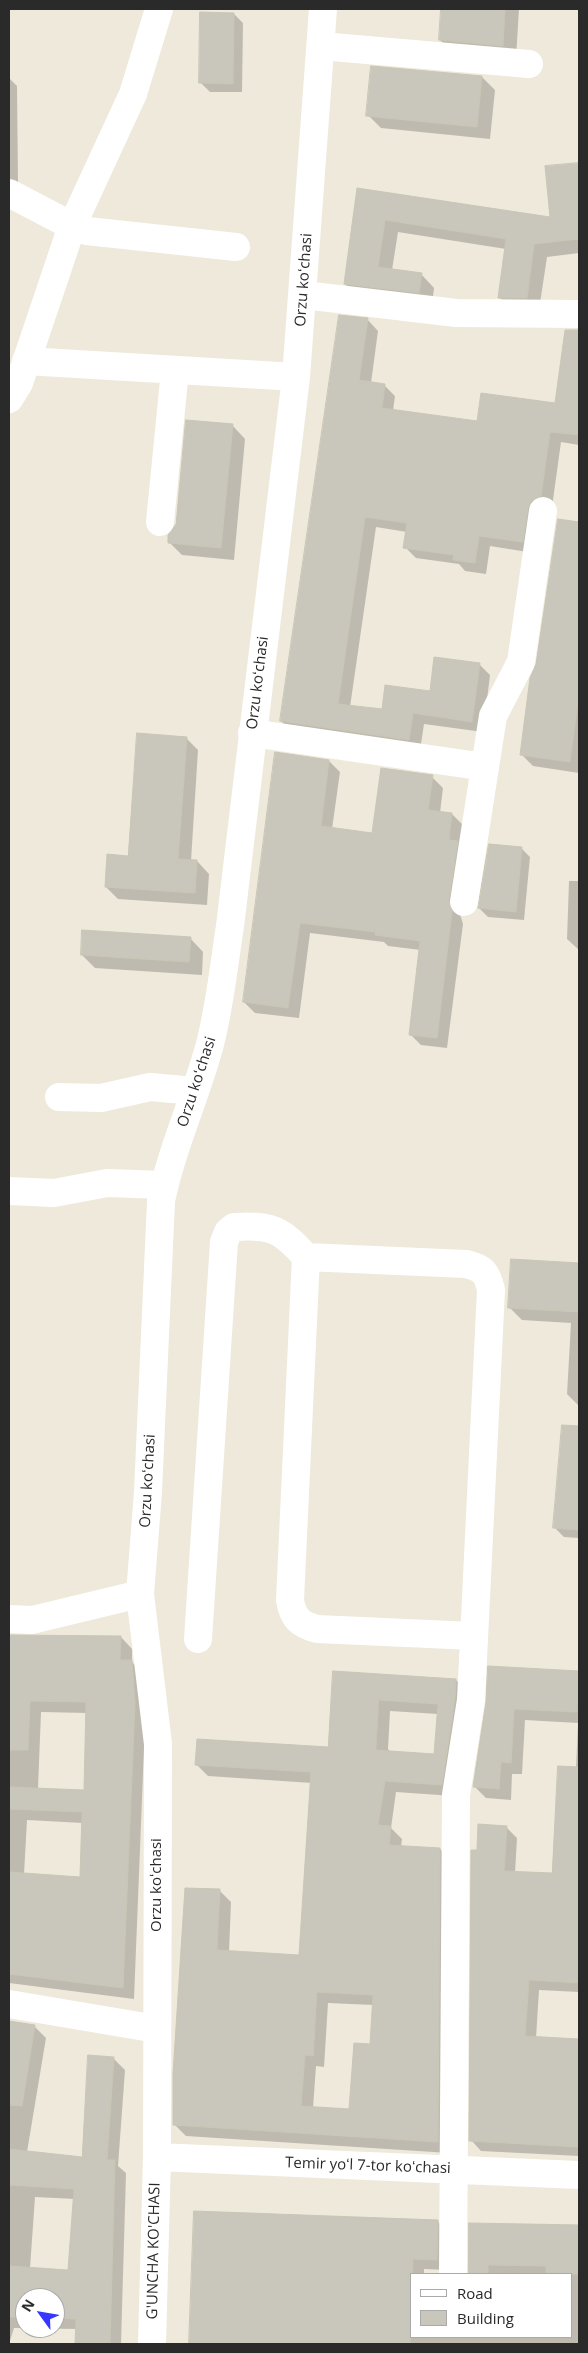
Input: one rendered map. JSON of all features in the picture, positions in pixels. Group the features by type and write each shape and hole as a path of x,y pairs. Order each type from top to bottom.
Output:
{"street":[{"path":"9,399 19,383 72,226 133,94 159,9"},
{"name":"Orzu koʻchasi","path":"156,2157 158,1744 140,1594 148,1492 161,1201 168,1168 210,1044 230,926 296,377 304,295 323,9"},
{"path":"321,46 529,64"},
{"path":"9,193 72,226 105,234 236,247"},
{"path":"304,295 456,314 579,314"},
{"path":"26,361 296,377"},
{"path":"160,522 175,370"},
{"path":"464,902 493,716 521,662 544,511"},
{"path":"252,733 485,767"},
{"path":"60,1097 101,1098 150,1087 194,1091"},
{"path":"9,1191 54,1193 107,1183 164,1185"},
{"path":"198,1639 224,1242 228,1232 234,1227 267,1228 279,1231 306,1257 466,1264 478,1267 488,1276 490,1300 471,1700 456,1795 453,2273"},
{"path":"306,1257 290,1600 292,1615 302,1625 317,1629 474,1636"},
{"path":"9,1620 32,1620 140,1594"},
{"path":"9,2004 156,2029"},
{"name":"Temir yoʻl 7-tor koʻchasi","path":"156,2157 579,2175"},
{"name":"G'UNCHA KO'CHASI","path":"152,2344 156,2157"}],"building":[{"path":"441,9 505,9 503,46 439,40"},
{"path":"200,12 234,13 233,84 199,83"},
{"path":"371,66 482,76 477,127 366,116"},
{"path":"579,163 579,239 534,244 527,298 498,298 506,239 385,220 378,267 422,273 419,293 344,284 357,188 550,217 545,166"},
{"path":"339,315 368,318 359,380 385,384 382,408 477,421 481,393 555,403 565,330 579,330 579,435 550,432 541,496 531,501 528,508 523,542 479,536 475,563 453,560 454,555 403,548 407,523 365,517 338,704 382,709 385,685 430,691 434,657 480,663 472,722 413,713 409,740 280,721"},
{"path":"186,420 233,424 221,548 168,543 168,535 176,524"},
{"path":"558,519 579,522 579,694 570,762 520,755 530,678 536,664"},
{"path":"137,733 187,737 178,859 197,860 195,893 105,887 107,854 128,856"},
{"path":"275,752 329,760 321,826 372,833 381,768 433,775 428,810 452,813 449,840 458,841 449,900 452,912 437,1038 409,1035 420,941 375,935 376,932 300,923 288,1008 243,1002"},
{"path":"489,844 522,847 516,912 478,908"},
{"path":"82,930 191,937 189,962 81,955"},
{"path":"511,1259 579,1263 579,1312 508,1308"},
{"path":"562,1425 579,1426 579,1530 553,1528"},
{"path":"9,1635 121,1636 120,1660 132,1660 135,1703 123,1988 9,1974 9,1872 80,1877 82,1812 9,1809 9,1787 84,1790 86,1702 30,1701 28,1750 9,1750"},
{"path":"488,1666 579,1671 577,1712 514,1709 511,1763 501,1762 499,1789 473,1787 486,1702"},
{"path":"333,1671 456,1679 442,1785 385,1781 378,1825 391,1826 389,1845 440,1848 438,2142 173,2125 173,2074 185,1888 220,1889 217,1950 299,1955 311,1772 195,1765 197,1739 328,1747","holes":["379,1700 438,1704 434,1754 376,1750","317,1992 373,1995 370,2044 354,2043 349,2109 301,2106 305,2055 313,2056"]},
{"path":"558,1766 579,1767 579,1983 529,1980 525,2036 579,2039 578,2147 469,2141 471,1850 477,1850 478,1824 507,1826 504,1871 552,1873"},
{"path":"9,2021 35,2025 22,2106 9,2105"},
{"path":"88,2055 114,2057 107,2160 115,2160 110,2344 75,2344 76,2319 65,2318 65,2288 15,2288 15,2317 9,2317 9,2266 68,2270 74,2189 9,2185 9,2149 82,2157"},
{"path":"194,2211 438,2220 437,2260 413,2259 413,2273 410,2273 410,2344 189,2344"},
{"path":"469,2223 579,2225 579,2274 546,2273 546,2266 488,2265 488,2273 469,2273"}]}
